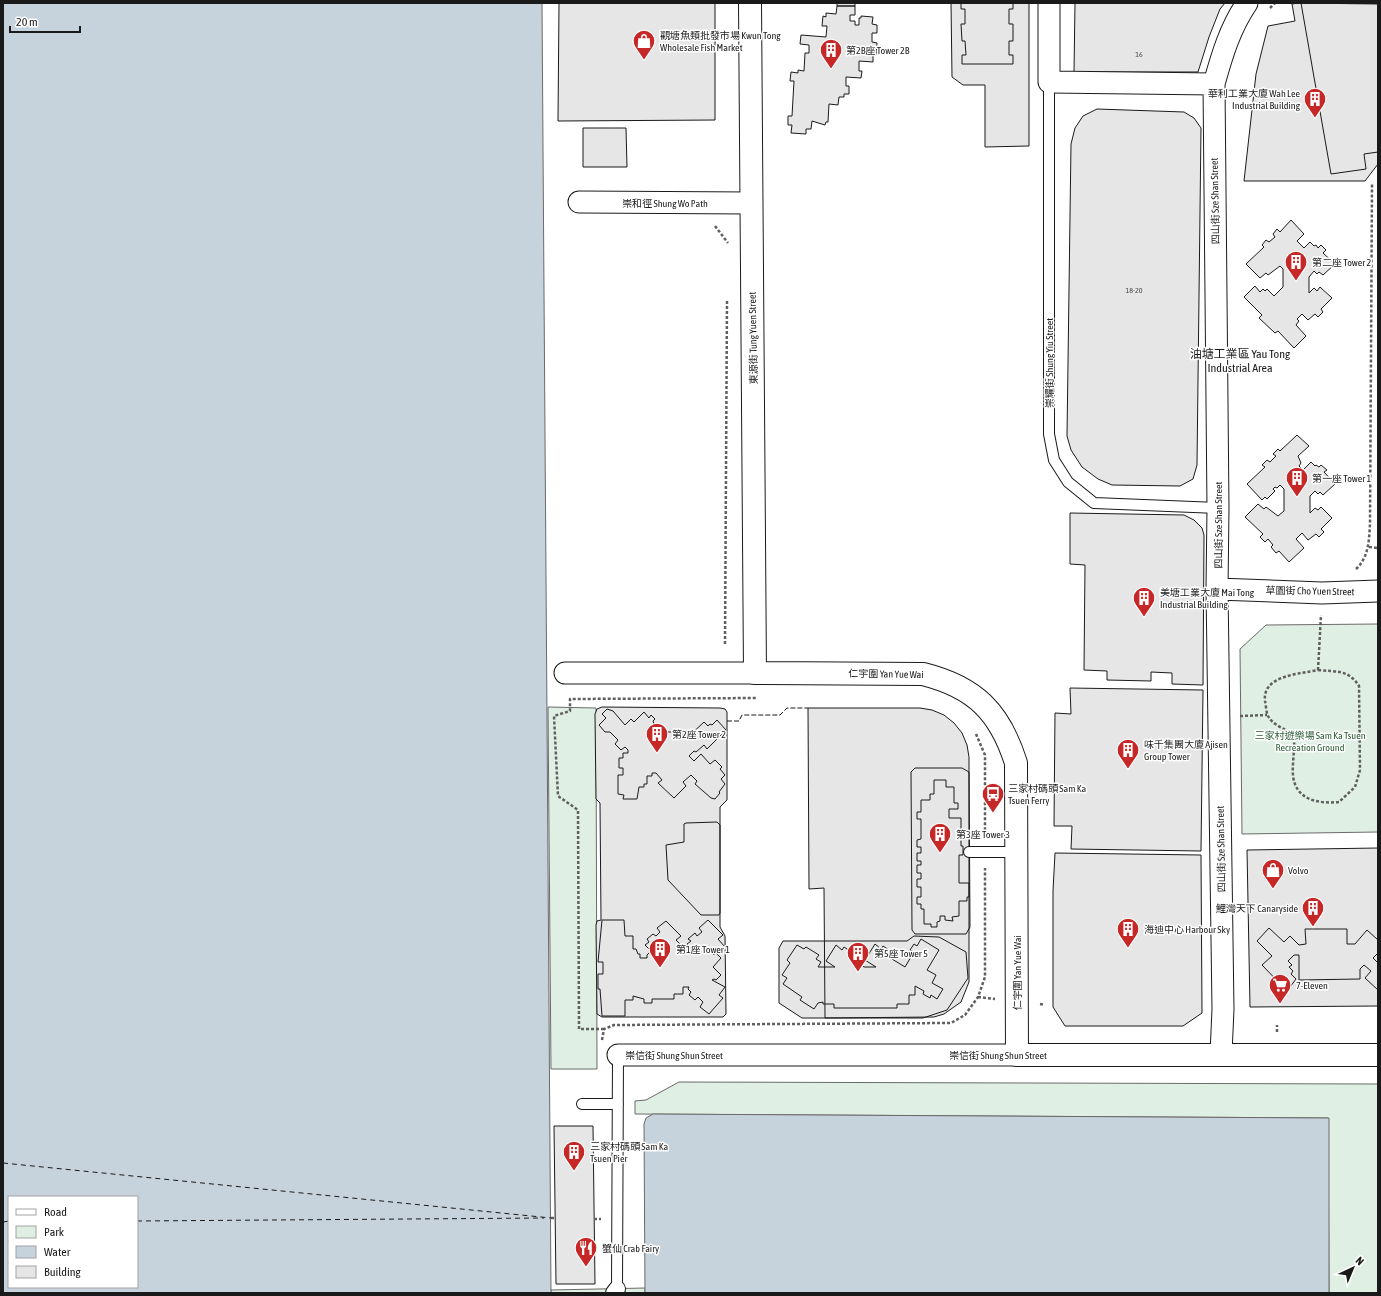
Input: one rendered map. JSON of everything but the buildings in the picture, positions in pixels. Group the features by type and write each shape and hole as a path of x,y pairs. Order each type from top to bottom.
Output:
{"street":[{"name":"東源街 Tung Yuen Street","path":"750,3 756,674"},
{"name":"崇耀街 Shung Yiu Street","path":"1049,3 1049,82"},
{"name":"四山街 Sze Shan Street","path":"1222,1054 1223,1001 1217,589 1218,508 1214,84 1225,46 1236,19 1247,3"},
{"path":"1049,82 1214,84"},
{"name":"崇和徑 Shung Wo Path","path":"579,202 751,203"},
{"name":"草園街 Cho Yuen Street","path":"1217,589 1322,593 1378,591"},
{"name":"仁宇圍 Yan Yue Wai","path":"565,673 923,674 945,679 965,689 984,704 998,721 1009,741 1016,763 1017,1054"},
{"name":"崇信街 Shung Shun Street","path":"610,1049 1017,1054 1378,1055"}],"lane":[{"name":"崇耀街 Shung Yiu Street","path":"1049,82 1049,434 1054,460 1068,482 1094,503 1218,508"},
{"path":"969,852 1016,852"},
{"path":"610,1049 618,1104 616,1291"},
{"path":"582,1104 618,1104"}],"path":[{"path":"1352,572 1360,565 1369,547 1372,184"},
{"path":"1369,547 1378,548"},
{"path":"1318,670 1321,608"},
{"path":"1318,670 1346,673 1353,677 1359,686 1360,770 1355,787 1347,797 1339,802 1328,804 1317,802 1303,796 1297,789 1293,775 1294,738 1290,733 1279,727 1267,715 1264,692 1270,684 1280,678 1318,670"},
{"path":"764,698 570,699 570,711 554,716 558,796 578,810 579,1028 604,1029 614,1025 951,1023 965,1015 978,997 985,977 985,755 975,731"},
{"path":"1234,717 1267,715"},
{"path":"604,1029 610,1049"}],"green space":[{"name":"三家村遊樂場 Sam Ka Tsuen Recreation Ground","path":"1378,624 1378,832 1242,834 1240,649 1266,625"},
{"path":"548,707 596,708 597,1069 551,1069"},
{"path":"679,1082 1378,1084 1378,1293 1329,1293 1328,1118 635,1114 635,1101 646,1100"},
{"path":"645,1288 645,1293 551,1293 551,1290"}],"water":[{"path":"3,3 542,3 551,1293 3,1293"},
{"path":"653,1114 1329,1118 1329,1293 645,1293 644,1124 646,1118"}],"ferry route":[{"path":"3,1163 551,1218"},
{"path":"138,1221 544,1218"},
{"path":"3,1222 8,1221"}],"fence":[{"path":"727,721 739,721 742,715 780,715 787,708 808,708"}],"place":[{"name":"觀塘魚類批發市場 Kwun Tong Wholesale Fish Market","path":"644,60"},
{"name":"第2B座 Tower 2B","path":"831,70"},
{"name":"華利工業大廈 Wah Lee Industrial Building","path":"1315,118"},
{"name":"第二座 Tower 2","path":"1296,282"},
{"name":"第一座 Tower 1","path":"1297,498"},
{"name":"美塘工業大廈 Mai Tong Industrial Building","path":"1144,618"},
{"name":"第2座 Tower 2","path":"657,754"},
{"name":"味千集團大廈 Ajisen Group Tower","path":"1128,770"},
{"name":"三家村碼頭 Sam Ka Tsuen Ferry","path":"993,814"},
{"name":"第3座 Tower 3","path":"940,854"},
{"name":"Volvo","path":"1273,890"},
{"name":"鯉灣天下 Canaryside","path":"1313,928"},
{"name":"海迪中心 Harbour Sky","path":"1128,948"},
{"name":"第1座 Tower 1","path":"660,968"},
{"name":"第5座 Tower 5","path":"858,972"},
{"name":"7-Eleven","path":"1280,1004"},
{"name":"三家村碼頭 Sam Ka Tsuen Pier","path":"574,1172"},
{"name":"蟹仙 Crab Fairy","path":"586,1268"}],"district":[{"name":"油塘工業區 Yau Tong Industrial Area","path":"1240,361"}]}
